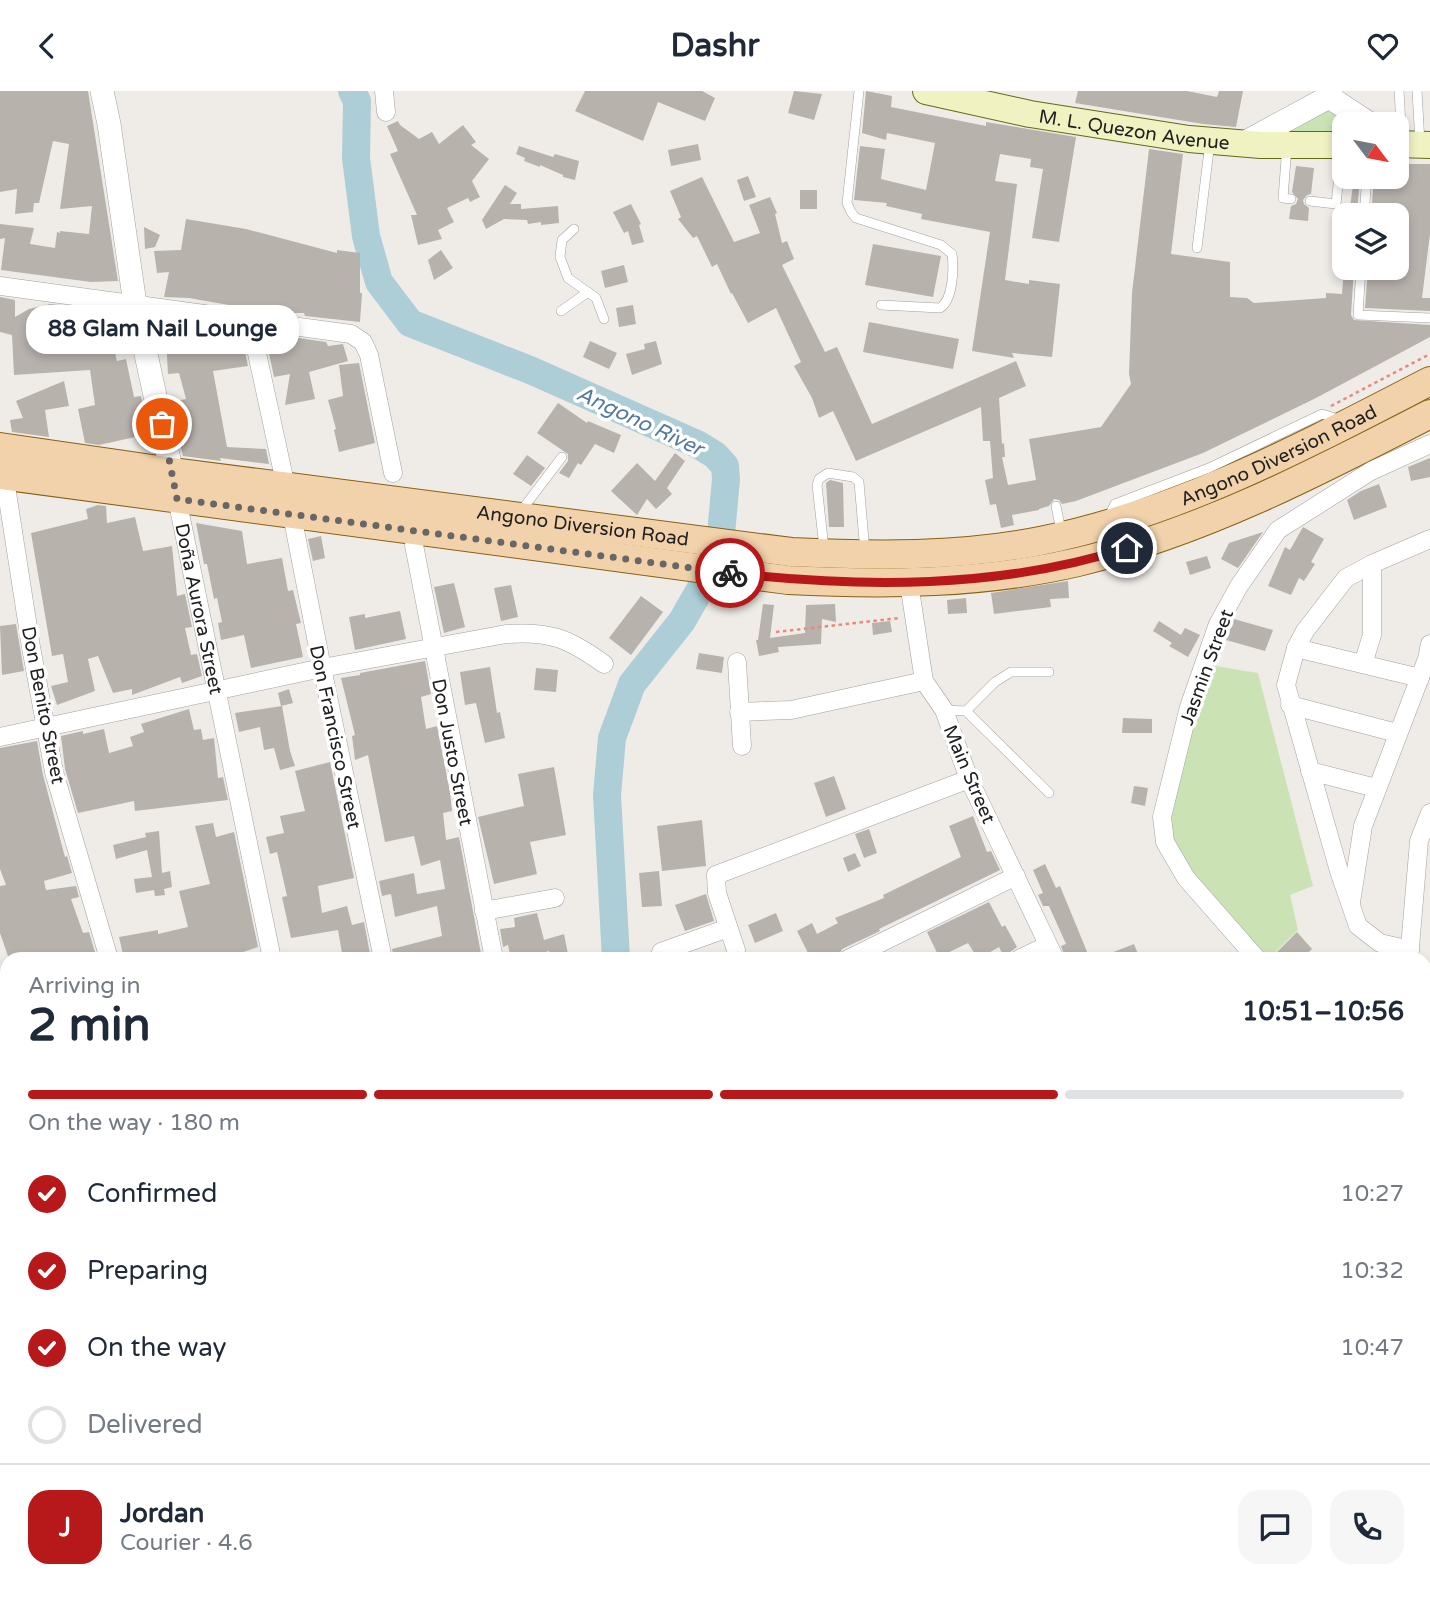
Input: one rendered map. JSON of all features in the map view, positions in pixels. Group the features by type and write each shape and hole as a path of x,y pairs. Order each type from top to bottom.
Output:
{"main road":[{"name":"M. L. Quezon Avenue","path":"933,92 1030,114 1210,141 1332,145"},
{"name":"Angono Diversion Road","path":"790,566 825,554 908,554 1004,547 1104,526 1271,451 1348,423 1430,381"},
{"name":"Angono Diversion Road","path":"0,447 292,515 664,551 909,583 1003,574 1068,564 1167,534 1261,497 1430,414"},
{"name":"Angono Diversion Road","path":"2,475 175,486 286,487 517,516 664,551"},
{"path":"1062,536 1068,564"},
{"path":"908,554 909,583"}],"street":[{"name":"Doña Aurora Street","path":"102,91 135,304 271,952"},
{"path":"384,91 386,112"},
{"path":"1242,143 1330,94 1354,112"},
{"path":"0,286 351,334 363,342 369,355 393,473"},
{"path":"250,321 286,487"},
{"name":"Jasmin Street","path":"1251,952 1186,878 1165,842 1163,817 1189,707 1218,624 1239,586 1278,530 1371,471 1430,444"},
{"name":"Don Benito Street","path":"0,447 2,475 54,772 107,952"},
{"name":"Don Francisco Street","path":"292,515 382,952"},
{"path":"1404,952 1380,943 1359,926 1286,685 1296,648 1305,631 1346,578 1430,539"},
{"name":"Don Justo Street","path":"414,545 493,952"},
{"path":"1363,664 1372,635 1372,564"},
{"name":"Main Street","path":"909,583 924,681 944,710 970,779 1051,952"},
{"path":"0,737 322,668 506,634 529,632 551,635 578,645 604,664"},
{"path":"1351,905 1363,826 1427,659 1430,644"},
{"path":"1296,648 1420,678"},
{"path":"737,662 743,746"},
{"path":"739,712 791,710 924,681"},
{"path":"1290,705 1397,733"},
{"path":"1310,771 1376,788"},
{"path":"736,950 717,893 716,875 970,779"},
{"path":"1409,952 1419,841 1430,813"},
{"path":"862,952 1016,876"},
{"path":"484,911 555,898"},
{"path":"661,952 728,927"}],"lane":[{"path":"859,91 847,203 850,212 856,218 942,245 952,254 953,264 946,305 940,308 881,305"},
{"path":"1399,91 1402,112"},
{"path":"1409,133 1417,91"},
{"path":"1197,248 1210,141"},
{"path":"1287,145 1283,198 1291,199"},
{"path":"1310,201 1336,204 1338,189"},
{"path":"574,229 562,240 560,257 568,278 597,298 604,319"},
{"path":"1360,280 1358,315 1430,318"},
{"path":"561,311 588,292"},
{"path":"1271,451 1322,414 1348,423"},
{"path":"517,516 562,457"},
{"path":"825,554 817,485 819,479 828,473 853,477 859,482 865,554"},
{"path":"1056,506 1062,536"},
{"path":"966,711 995,682 1011,672 1049,672"},
{"path":"944,710 966,711 1049,793"}],"path":[{"path":"1322,414 1332,404 1430,354"},
{"path":"776,632 913,616"}],"green space":[{"path":"1329,105 1339,112 1332,112 1332,133 1282,131"},
{"path":"1209,665 1258,673 1313,886 1290,895 1298,930 1275,952 1259,952 1190,874 1170,841 1168,817"}],"building":[{"path":"0,91 88,91 118,281 91,282 1,270 5,238 0,239 0,224 34,228 30,244 55,248 57,232 89,234 92,206 60,209 69,144 53,141 39,203 34,203 33,212 15,214 17,189 0,192"},
{"path":"585,91 702,91 715,98 705,121 658,102 643,141 575,111"},
{"path":"794,91 822,94 814,120 788,113"},
{"path":"866,91 892,96 891,107 986,126 986,122 1076,137 1059,242 1032,238 1043,169 1030,167 1031,159 1000,154 995,181 1017,184 1005,280 1029,284 1029,280 1060,284 1052,357 1012,353 1014,358 972,351 990,232 921,219 922,214 886,206 887,203 854,200 860,146 885,149 881,179 926,190 935,143 887,133 886,140 862,133"},
{"path":"1078,91 1187,91 1217,97 1219,91 1243,91 1236,127 1075,103"},
{"path":"398,121 419,139 432,132 439,144 463,125 476,142 471,145 489,159 472,181 480,197 470,202 468,198 447,208 454,222 438,230 442,239 418,245 411,215 417,215 390,154 398,151 387,126"},
{"path":"698,144 701,160 671,166 668,150"},
{"path":"519,146 553,157 555,154 579,161 575,180 524,161 525,158 516,154"},
{"path":"1149,149 1183,154 1171,254 1230,262 1230,297 1247,298 1254,303 1326,298 1326,293 1342,294 1343,280 1353,280 1351,315 1354,320 1430,325 1430,337 1316,398 1203,453 1076,501 1062,504 1054,499 1049,506 1039,510 1012,515 1014,525 1001,528 996,504 990,505 985,480 993,478 990,441 983,441 981,407 856,461 833,411 819,418 812,398 794,366 801,362 776,308 748,323 717,264 712,267 697,236 693,238 678,219 681,217 670,191 702,177 734,242 760,233 749,205 770,197 777,213 775,214 782,243 787,241 794,259 782,265 825,352 837,347 872,424 1016,361 1026,386 999,398 1005,457 1002,457 1008,485 1036,480 1029,439 1101,427 1131,384 1129,374 1132,293"},
{"path":"1409,164 1430,164 1430,234 1422,298 1430,298 1430,311 1365,308 1367,280 1409,280 1409,203 1372,203 1373,189 1409,189"},
{"path":"1296,166 1314,168 1311,194 1303,200 1309,208 1308,221 1289,219 1291,206 1296,204 1298,199 1292,192"},
{"path":"748,176 756,197 744,201 737,180"},
{"path":"505,185 517,193 510,204 521,204 521,209 558,206 559,223 541,225 541,222 528,224 527,220 504,219 486,229 482,220"},
{"path":"1352,189 1359,189 1358,203 1351,203"},
{"path":"800,190 817,190 817,209 800,209"},
{"path":"631,204 641,224 639,225 644,242 632,245 628,231 624,233 613,212"},
{"path":"186,219 246,229 337,253 337,250 360,253 360,322 189,298 164,297 169,272 157,273 154,251 181,250"},
{"path":"144,227 160,235 155,247 145,249"},
{"path":"873,244 941,256 933,297 865,285"},
{"path":"441,250 453,268 434,280 428,260"},
{"path":"624,265 628,282 605,288 601,271"},
{"path":"0,297 15,300 15,317 29,309 50,304 58,305 62,322 105,312 117,361 126,359 134,397 141,396 149,434 99,445 85,443 78,409 95,405 90,370 14,375 12,335 0,332"},
{"path":"633,305 636,324 619,327 616,308"},
{"path":"162,321 188,323 187,331 204,331 204,344 242,338 248,366 213,371 227,447 266,449 269,464 183,456 171,402 186,399 179,373 168,374 166,340 162,340"},
{"path":"869,322 959,339 953,369 863,352"},
{"path":"292,337 326,342 328,346 343,344 348,361 309,372 315,399 285,405 290,374 274,377 266,339"},
{"path":"590,341 617,353 609,369 583,357"},
{"path":"656,341 662,364 632,375 626,354 645,349 644,344"},
{"path":"359,363 375,443 339,452 328,400 343,396 339,365"},
{"path":"64,381 69,406 45,410 49,437 12,432 10,420 23,418 16,401"},
{"path":"558,403 587,423 588,421 621,435 614,453 595,444 569,478 559,473 568,461 568,454 537,433"},
{"path":"675,453 685,461 667,488 672,494 656,509 647,499 637,515 611,491 637,463 655,481"},
{"path":"527,455 545,468 531,486 513,474"},
{"path":"1430,458 1430,477 1411,481 1408,467"},
{"path":"830,480 843,483 844,527 829,527 826,483"},
{"path":"1379,484 1387,507 1354,520 1347,500"},
{"path":"98,505 106,506 107,523 135,517 143,551 172,546 177,596 185,594 192,627 185,628 191,655 197,654 202,676 182,683 180,677 132,695 132,689 113,693 98,656 88,659 95,691 57,705 51,686 68,682 63,654 52,656 31,533 88,519 86,509"},
{"path":"196,523 242,531 247,564 282,558 288,591 293,590 301,623 296,624 303,657 251,668 244,635 221,640 218,623 222,622 217,598 214,599 207,564 204,564"},
{"path":"1303,527 1324,539 1311,562 1315,564 1304,581 1299,578 1291,595 1268,586 1285,547 1290,550"},
{"path":"1263,532 1238,568 1221,559 1229,543"},
{"path":"321,536 325,558 313,561 308,539"},
{"path":"1207,556 1211,568 1190,575 1186,562"},
{"path":"1068,581 1069,598 1050,599 1051,607 994,614 991,593"},
{"path":"454,583 465,627 444,633 434,587"},
{"path":"511,585 518,617 501,621 494,588"},
{"path":"641,596 663,612 631,655 609,638"},
{"path":"966,598 967,613 948,614 947,600"},
{"path":"763,604 774,605 770,638 805,633 806,605 835,604 836,622 822,619 821,644 778,647 779,652 759,656 756,640"},
{"path":"400,611 406,639 355,650 349,617 365,614 365,618"},
{"path":"1234,619 1273,630 1265,651 1226,640"},
{"path":"890,621 892,632 873,635 872,623"},
{"path":"1159,621 1181,635 1185,628 1200,635 1188,657 1169,646 1172,643 1153,631"},
{"path":"16,624 24,671 2,675 0,626"},
{"path":"699,653 724,657 722,673 696,669"},
{"path":"425,661 431,694 421,697 426,729 437,726 450,792 452,811 443,813 446,840 459,837 481,952 393,952 392,949 442,936 437,906 395,917 391,894 382,896 379,881 414,873 417,894 445,889 440,860 421,866 414,836 385,842 368,755 355,760 352,736 355,735 341,678"},
{"path":"490,667 497,713 500,712 505,738 485,743 476,703 465,705 460,672"},
{"path":"536,668 558,670 556,692 534,690"},
{"path":"289,689 293,703 281,706 278,693"},
{"path":"282,706 295,766 280,770 274,748 264,750 260,727 239,732 235,713"},
{"path":"189,709 194,730 201,729 203,740 214,738 218,778 223,777 228,800 135,811 134,801 78,813 65,769 61,736 104,729 109,753 133,746 130,737 144,732 141,724"},
{"path":"1123,718 1152,719 1152,733 1122,733"},
{"path":"37,741 43,775 65,857 67,856 72,873 44,881 46,890 76,886 79,897 71,899 83,933 89,932 95,952 7,952 0,933 0,886 6,885 0,869 0,748"},
{"path":"330,762 354,878 318,886 322,913 347,906 352,925 364,922 370,952 342,952 338,930 291,938 282,897 287,896 277,852 270,854 266,837 284,833 280,816 305,811 295,771"},
{"path":"554,767 566,835 530,842 537,874 494,884 478,817 524,806 518,774"},
{"path":"834,776 846,809 826,817 814,783"},
{"path":"1134,786 1148,788 1145,806 1131,803"},
{"path":"973,816 987,852 991,851 1000,870 879,929 880,931 840,952 808,952 797,931 812,923 817,934 838,923 835,918 884,898 883,895 961,857 949,826"},
{"path":"702,820 706,866 662,871 657,826"},
{"path":"213,823 216,837 234,832 258,947 243,952 122,952 119,937 158,930 158,934 188,927 179,891 210,884 195,826"},
{"path":"869,829 877,853 864,858 855,834"},
{"path":"159,831 162,873 170,871 172,887 164,889 165,895 155,896 154,890 136,893 134,879 152,877 147,850 116,859 113,845 146,837 145,833"},
{"path":"855,853 861,866 848,872 843,858"},
{"path":"1045,864 1056,888 1060,886 1087,952 1063,952 1061,946 1066,944 1049,906 1043,906 1038,895 1043,893 1033,870"},
{"path":"659,871 662,906 642,907 639,873"},
{"path":"706,894 714,921 685,931 675,905"},
{"path":"989,902 1002,927 1005,925 1017,947 1010,952 1002,952 999,947 990,952 974,952 968,943 949,952 937,952 927,932"},
{"path":"537,913 544,940 564,934 568,952 510,952 508,945 503,947 500,929 515,927 514,918"},
{"path":"776,913 783,931 755,943 748,925"},
{"path":"1297,932 1312,949 1309,952 1277,952"},
{"path":"1134,944 1137,952 1113,952"}],"waterway":[{"name":"Angono River","path":"352,91 357,101 356,158 366,236 379,282 410,323 530,370 697,444 715,455 725,466 721,534 702,586 682,621 632,684 612,738 607,795 616,952"}],"way so far":[{"path":"162,424 177,499 730,573"}],"place":[{"name":"88 Glam Nail Lounge","path":"162,424"}],"route":[{"path":"730,573 788,580 909,583 1015,573 1079,561 1127,548"}]}
